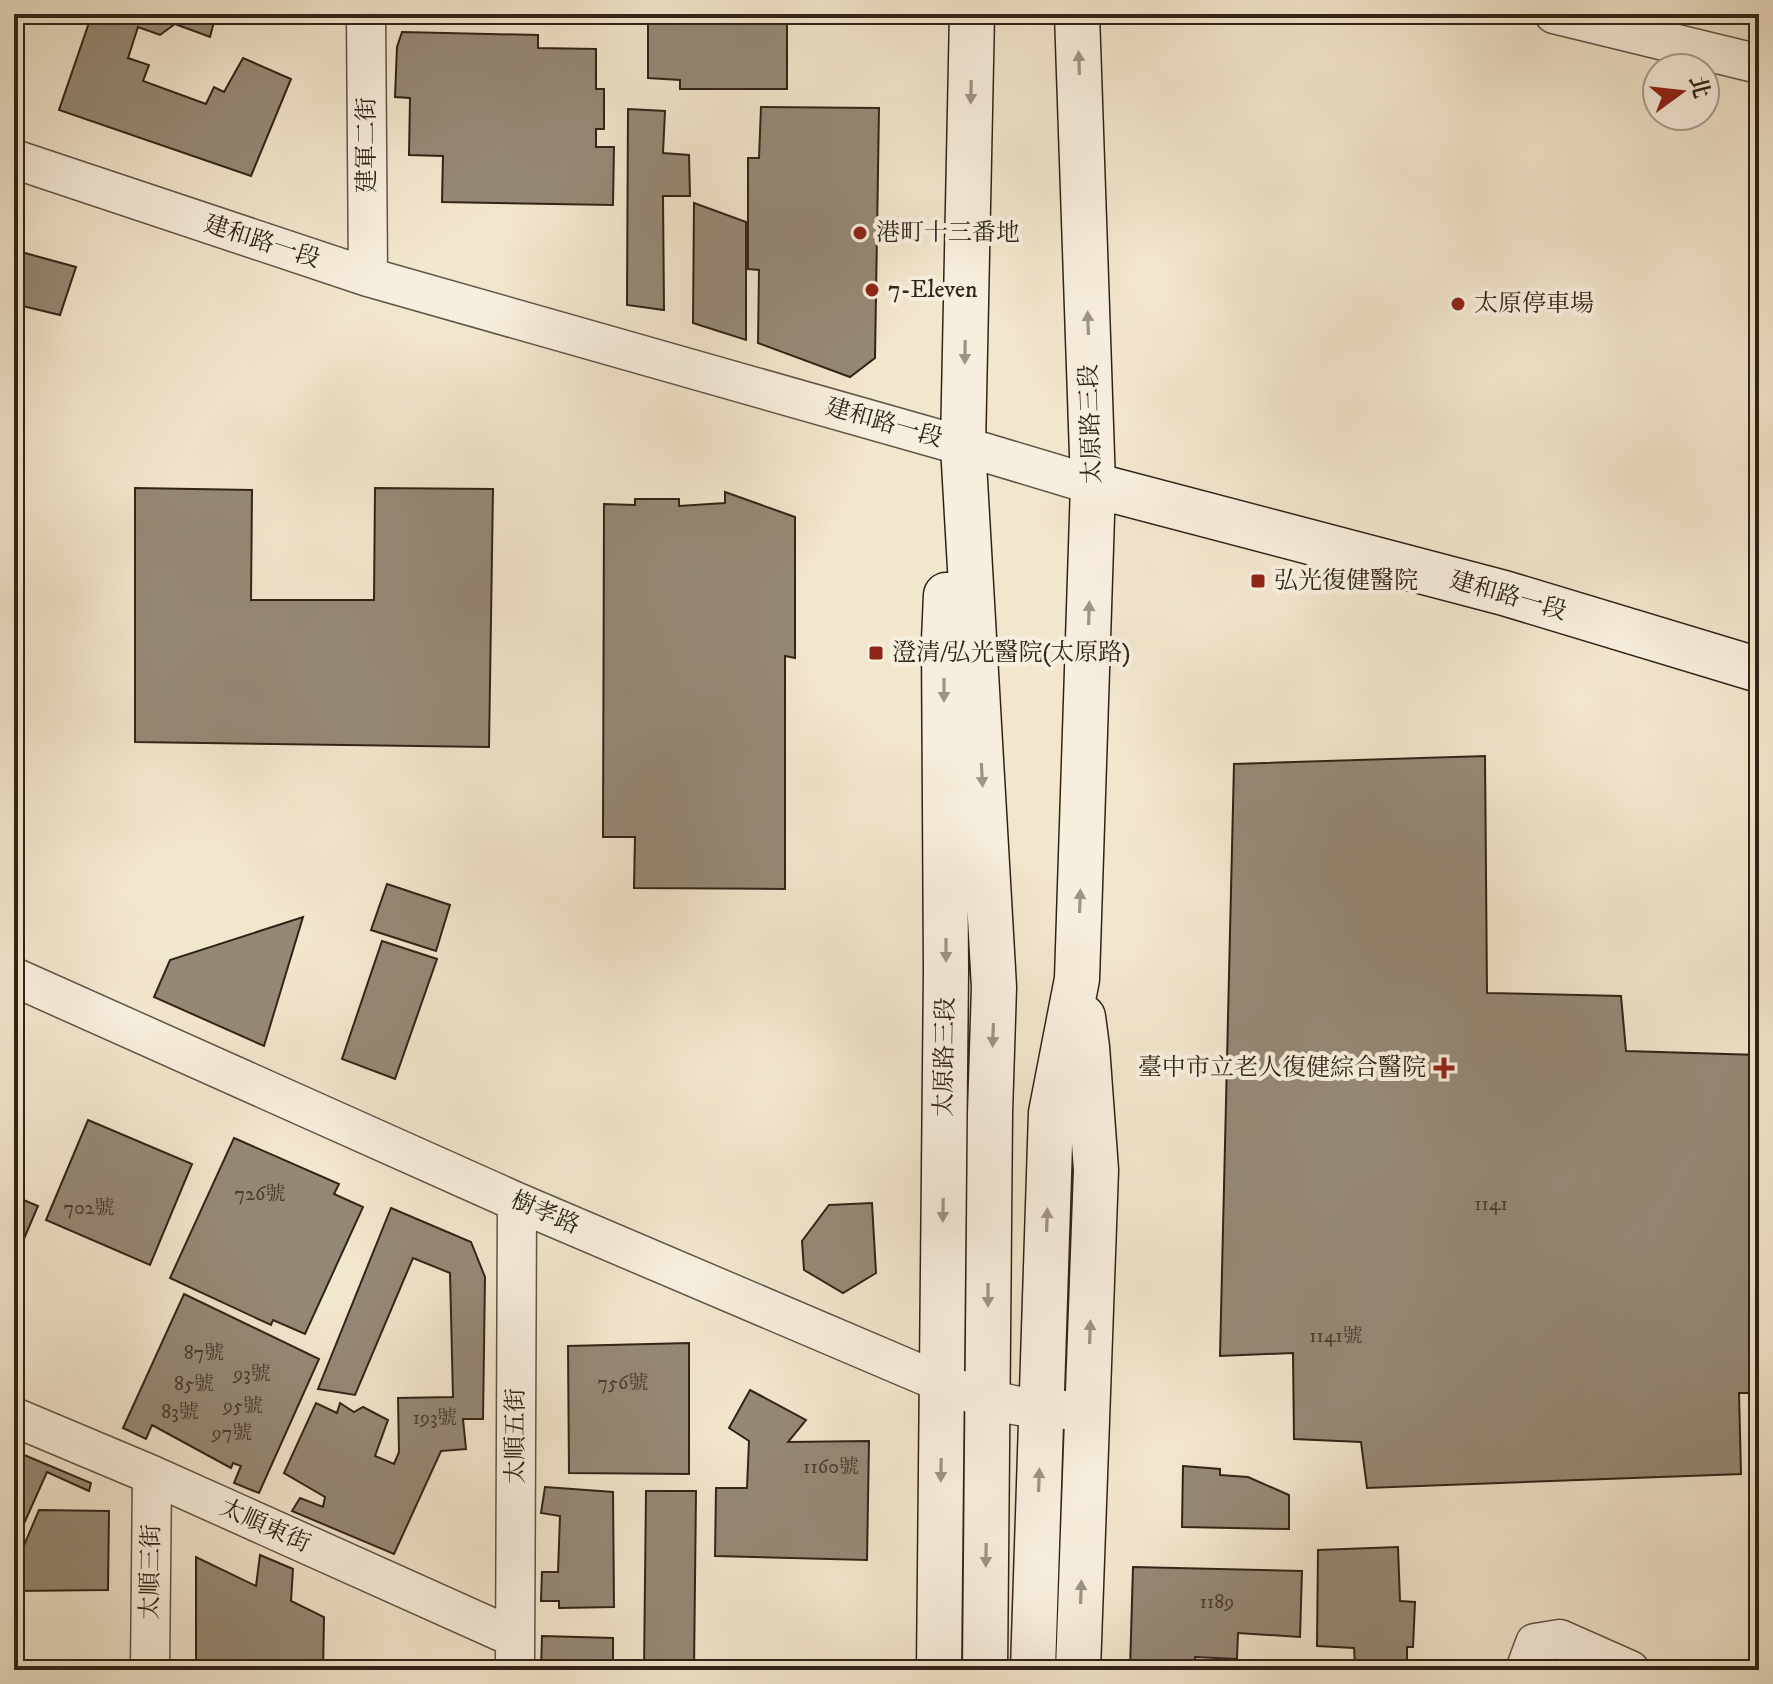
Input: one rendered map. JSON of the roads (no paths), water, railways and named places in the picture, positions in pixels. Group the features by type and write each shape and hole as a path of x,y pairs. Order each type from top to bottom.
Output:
{"main road":[{"name":"太原路三段","path":"972,14 963,446 994,987 985,1670"},
{"name":"太原路三段","path":"1033,1670 1051,1113 1077,979 1093,485 1077,14"},
{"name":"太原路三段","path":"939,1670 946,986 944,640 948,540 963,446"},
{"name":"建和路一段","path":"1093,485 1504,593 1759,670"},
{"name":"太原路三段","path":"1077,979 1087,1047 1096,1170 1078,1670"}],"street":[{"name":"建軍二街","path":"366,14 368,277"},
{"path":"1554,14 1759,64"},
{"name":"建和路一段","path":"14,159 368,277 1093,485"},
{"name":"樹孝路","path":"14,977 517,1202 942,1383 987,1400 1041,1410 1087,1410"},
{"name":"太順五街","path":"515,1654 517,1202"},
{"name":"太順東街","path":"14,1417 152,1475 515,1654"},
{"name":"太順三街","path":"150,1670 152,1475"},
{"path":"1525,1670 1535,1643 1560,1639 1630,1670"}],"place":[{"name":"港町十三番地","path":"860,233"},
{"name":"7-Eleven","path":"872,290"},
{"name":"太原停車場","path":"1458,304"},
{"name":"弘光復健醫院","path":"1258,581"},
{"name":"澄清/弘光醫院(太原路)","path":"876,653"},
{"name":"臺中市立老人復健綜合醫院","path":"1444,1068"}]}
